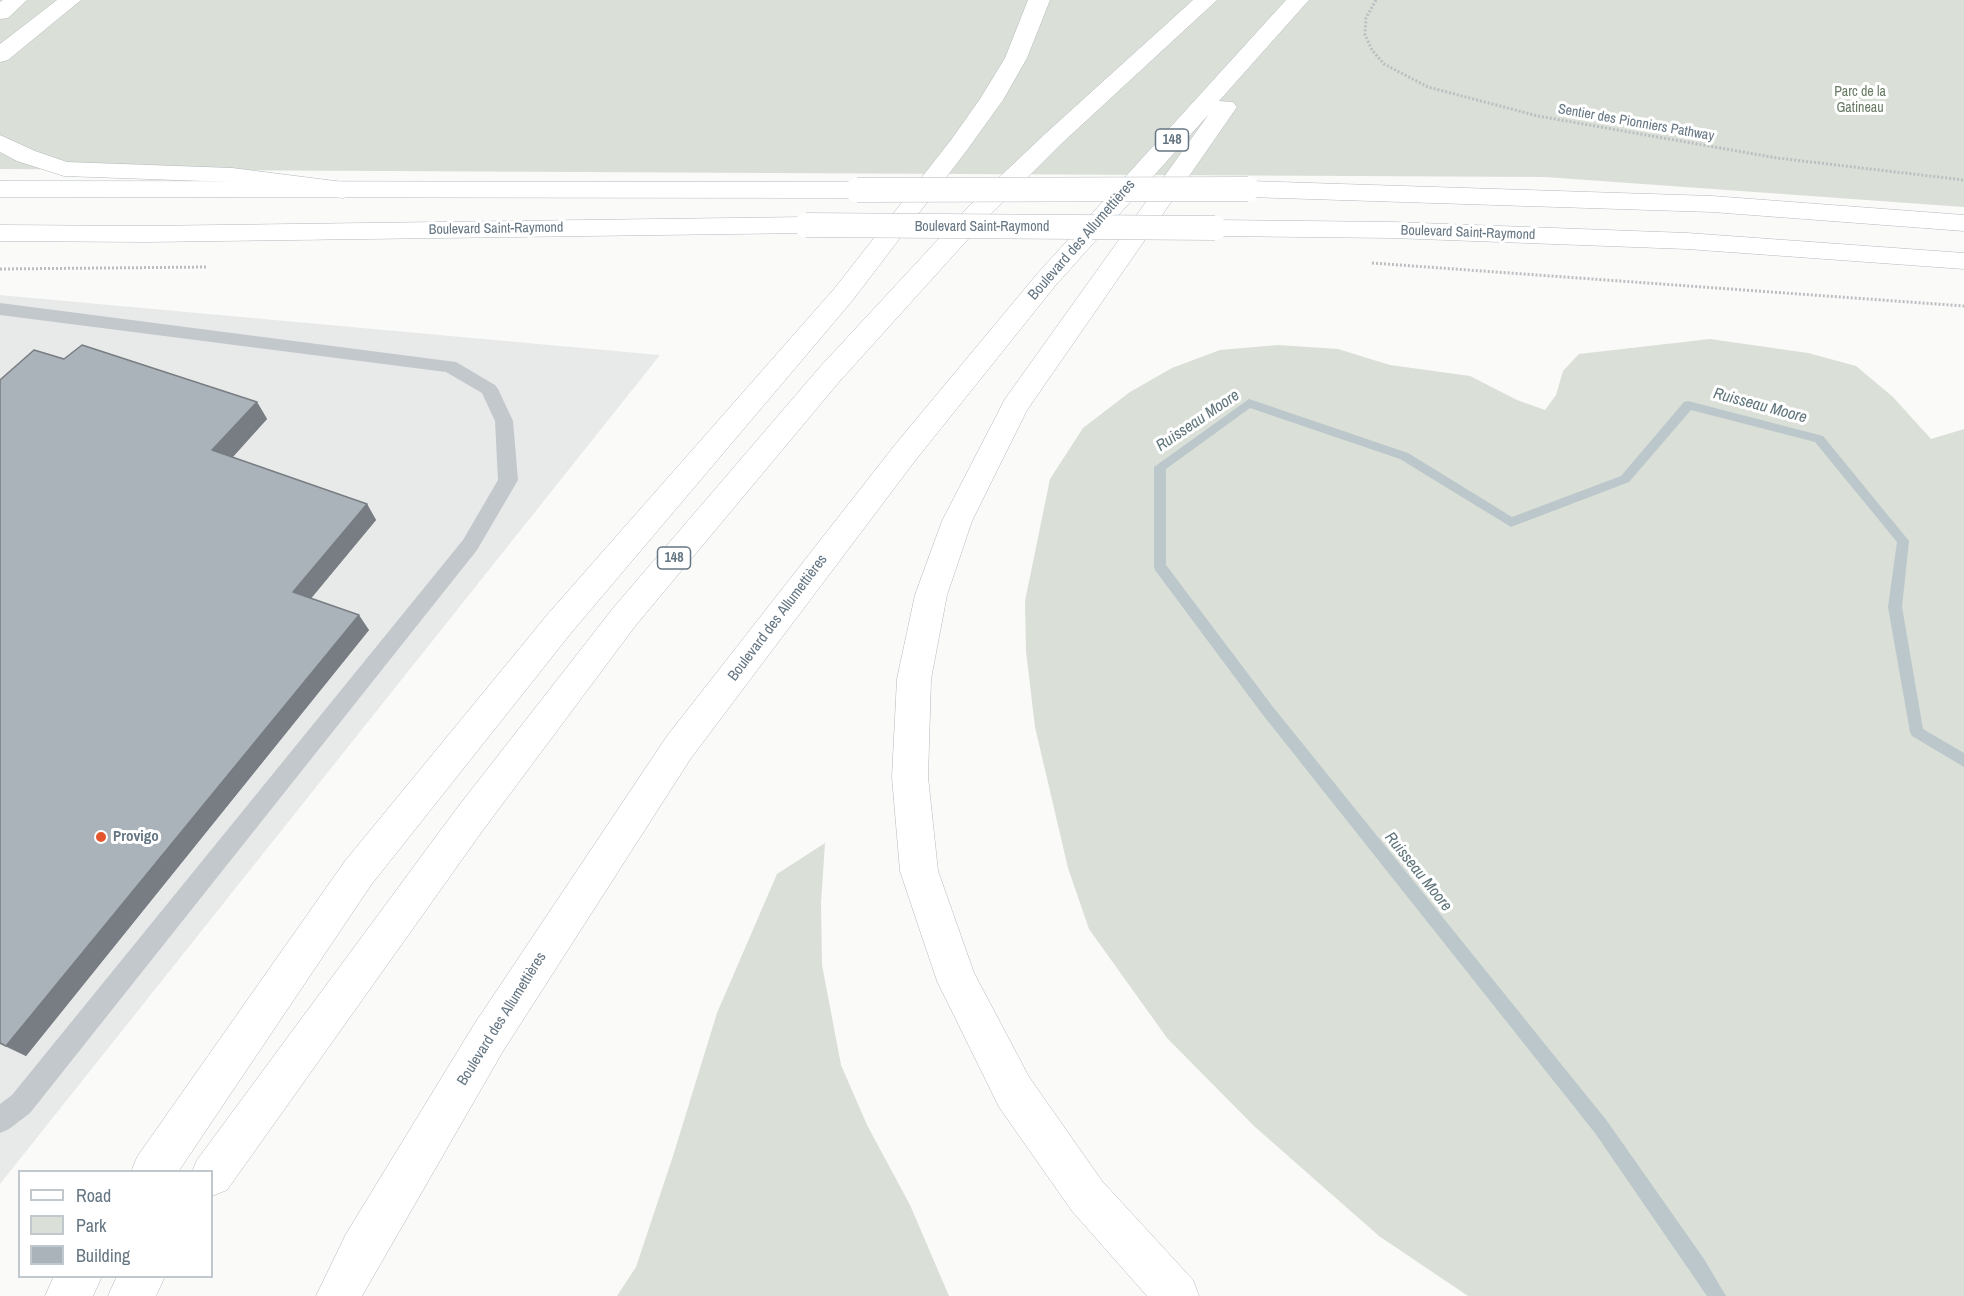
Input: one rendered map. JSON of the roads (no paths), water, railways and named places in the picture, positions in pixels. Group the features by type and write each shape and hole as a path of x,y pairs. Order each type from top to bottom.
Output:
{"main road":[{"path":"0,13 16,0"},
{"path":"0,55 70,0"},
{"path":"153,1170 358,873 559,624 843,295 959,145 991,100 1016,58 1039,0"},
{"name":"148","path":"213,1174 463,828 625,616 828,375 979,211 1053,139 1206,0"},
{"path":"1177,1296 1087,1196 1027,1111 1014,1092 957,981 919,871 910,777 914,680 931,595 957,521 1015,406 1299,0"},
{"name":"Boulevard des Allumettières","path":"338,1296 362,1250 489,1037 679,747 897,464 1046,280 1299,0"},
{"path":"0,142 26,156 64,170 232,175 343,190"},
{"path":"0,189 1248,189 1712,204 1964,222"},
{"name":"Boulevard Saint-Raymond","path":"0,233 146,234 806,225 1393,230 1687,241 1964,261"},
{"path":"0,246 146,234"},
{"path":"67,1296 79,1278"},
{"path":"129,1296 142,1278"}],"lane":[{"path":"0,309 450,366 489,389 504,421 508,480 470,545 21,1104 0,1120"}],"waterway":[{"name":"Ruisseau Moore","path":"1717,1296 1698,1265 1601,1127 1268,711 1160,566 1160,467 1249,403 1404,456 1511,522 1625,479 1688,405 1819,439 1903,541 1895,607 1917,732 1964,761"}],"place":[{"name":"Provigo","path":"101,837"}],"park label":[{"name":"Parc de la Gatineau","path":"1860,100"}]}
